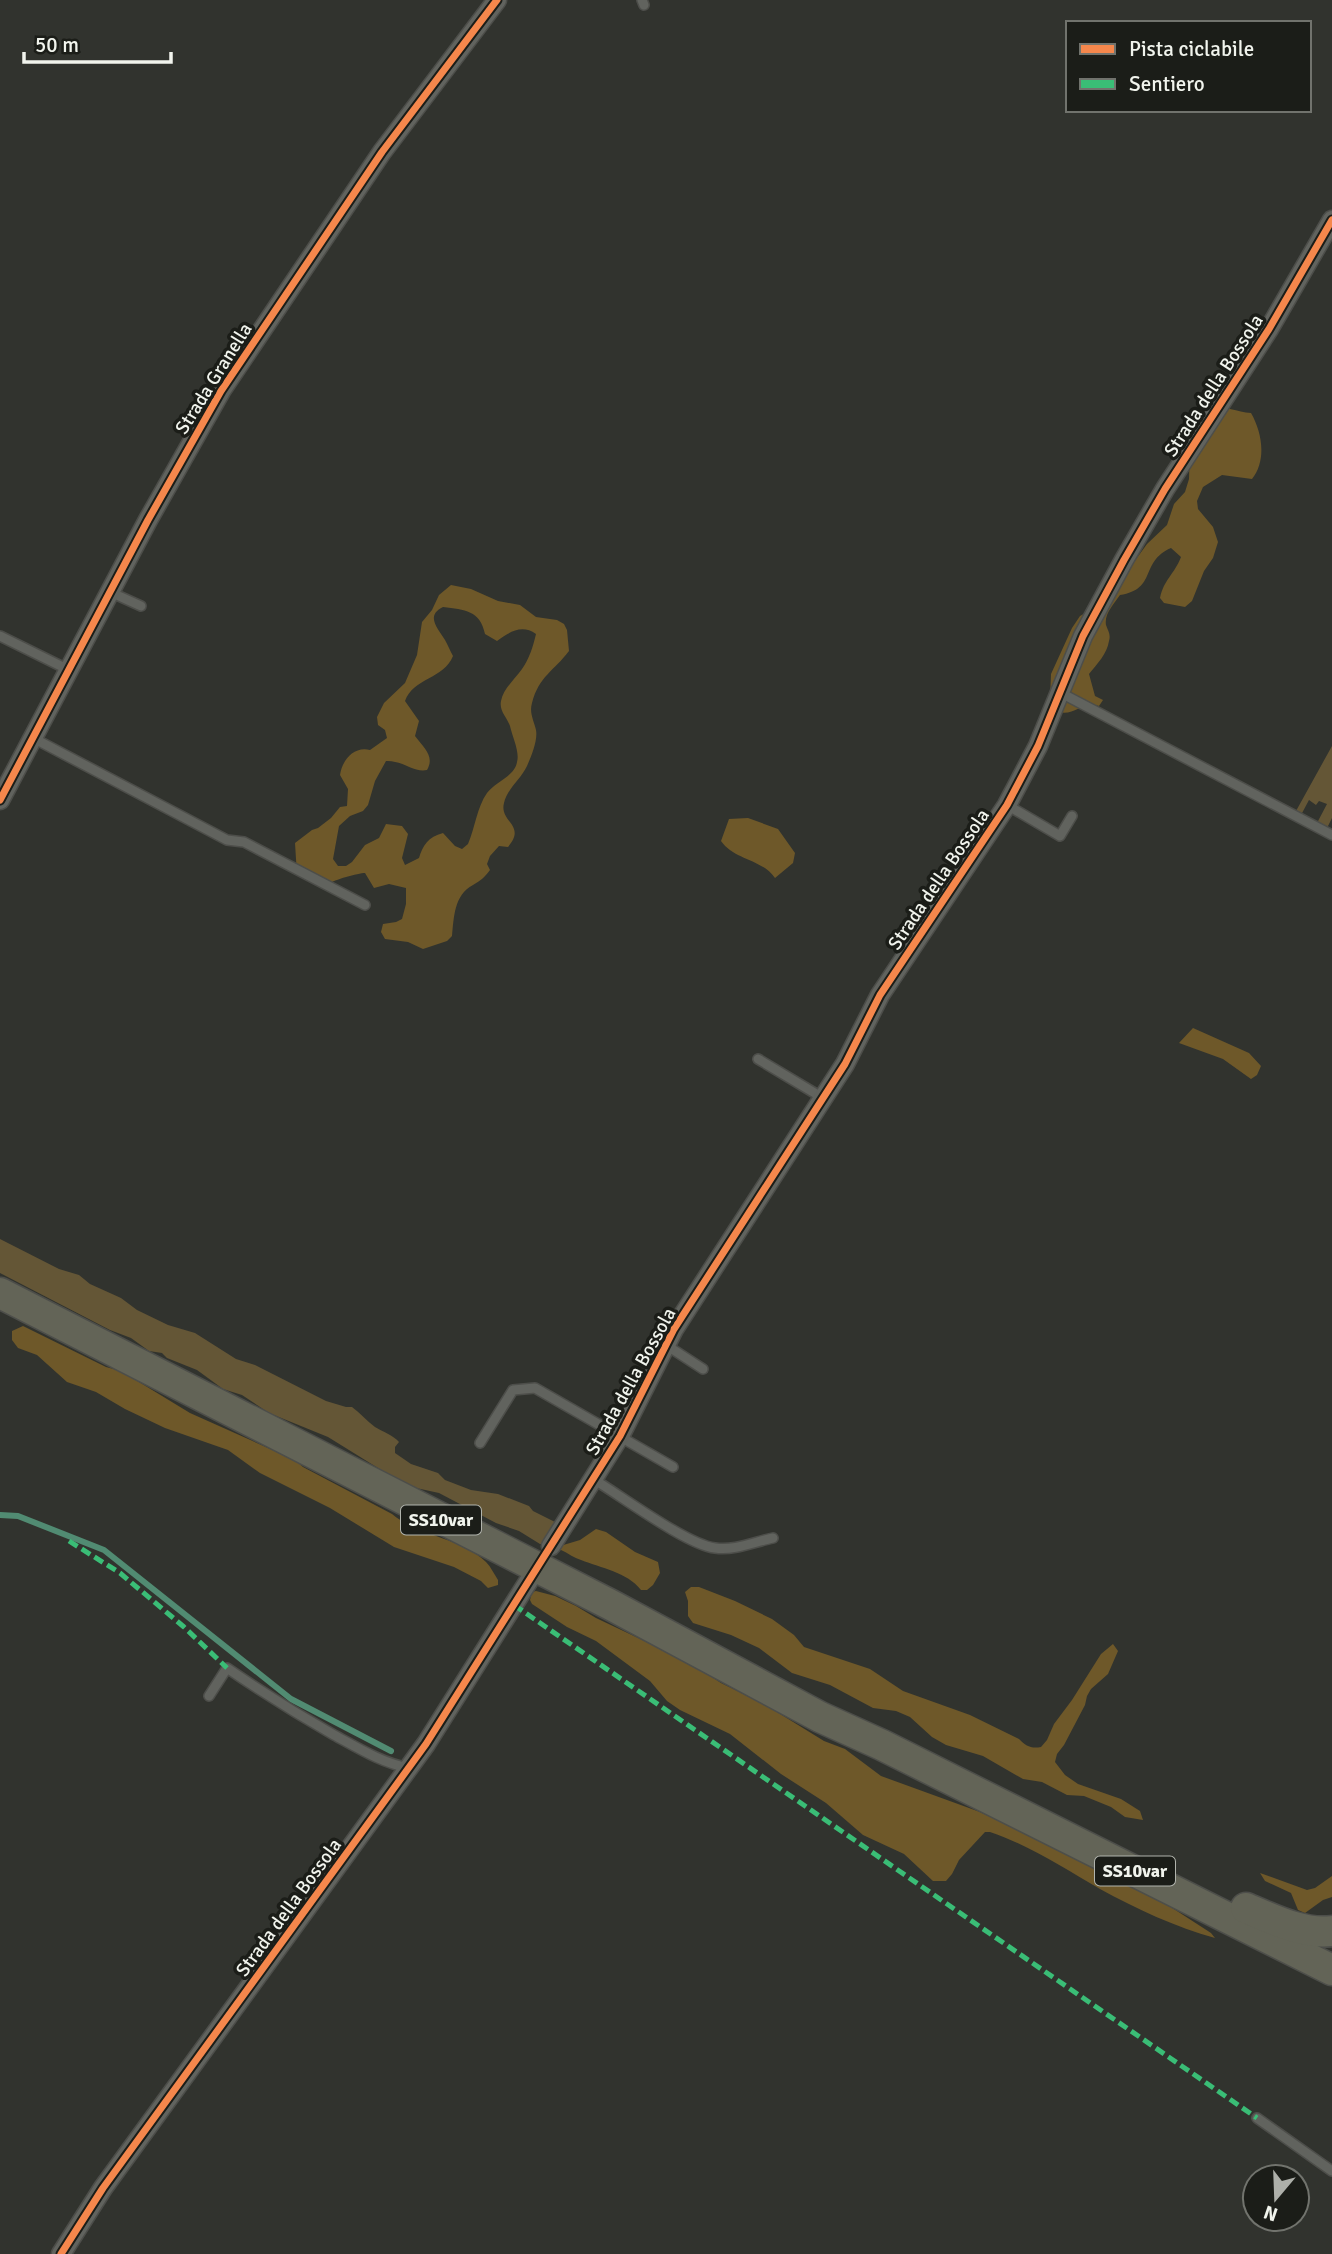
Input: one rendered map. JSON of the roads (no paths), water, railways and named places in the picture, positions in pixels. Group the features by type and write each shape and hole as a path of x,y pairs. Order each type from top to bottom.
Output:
{"highway":[{"name":"SS10var","path":"0,1293 611,1605 820,1717 882,1745 1332,1970"},
{"path":"1221,1914 1245,1908 1319,1933 1332,1931"}],"street":[{"name":"Strada Granella","path":"0,800 192,439 221,391 382,152 497,0"},
{"name":"Strada della Bossola","path":"551,1546 620,1436 674,1329 845,1064 880,995 1007,805 1038,746 1083,636 1165,489 1269,329 1332,220"},
{"name":"Strada della Bossola","path":"61,2254 103,2188 426,1744 533,1574"}],"lane":[{"path":"110,592 141,606"},
{"path":"0,636 69,670"},
{"path":"1059,692 1332,835"},
{"path":"33,738 227,840 244,842 365,905"},
{"path":"1007,805 1060,836 1072,816"},
{"path":"758,1059 823,1098"},
{"path":"666,1345 703,1368"},
{"path":"480,1443 513,1390 536,1388 673,1467"},
{"path":"593,1479 682,1535 712,1548 729,1549 773,1538"},
{"path":"209,1696 227,1668 276,1702 355,1746 393,1765 408,1768"},
{"path":"1257,2118 1332,2171"}],"waterway":[{"path":"0,1515 18,1516 104,1550 291,1699 391,1751"}]}
